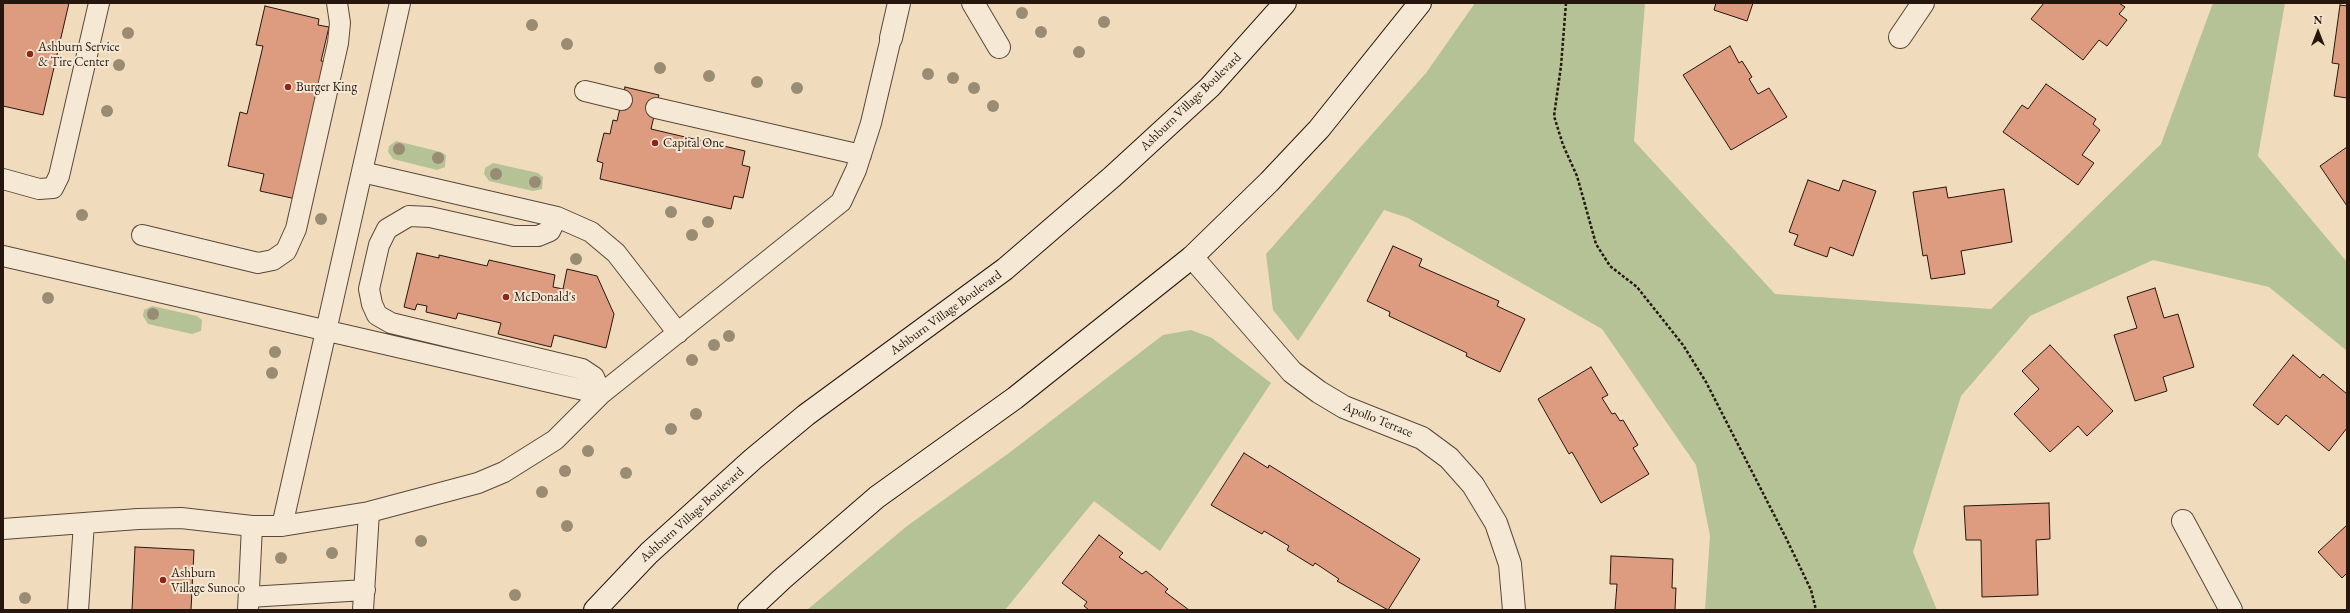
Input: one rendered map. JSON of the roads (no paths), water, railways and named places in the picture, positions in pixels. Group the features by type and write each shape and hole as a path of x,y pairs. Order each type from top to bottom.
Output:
{"main road":[{"path":"891,38 900,3"},
{"path":"973,3 999,48"},
{"name":"Ashburn Village Boulevard","path":"595,610 649,553 759,454 806,415 1005,269 1112,177 1210,87 1285,3"},
{"path":"750,610 782,579 877,497 1015,398 1192,257 1269,182 1319,129 1420,3"},
{"path":"1900,37 1923,3"},
{"name":"Apollo Terrace","path":"1192,257 1292,372 1319,392 1344,407 1422,438 1449,458 1473,485 1496,523 1510,564 1514,610"},
{"path":"2183,522 2231,610"}],"lane":[{"path":"3,179 39,189 53,188 59,176 99,3"},
{"path":"142,235 258,263 273,260 286,251 296,228 338,43 340,23 337,3"},
{"path":"282,526 325,329 400,3"},
{"path":"3,529 181,518 252,526 282,526 369,512 478,483 504,472 555,440 601,394 841,202 861,155 891,38"},
{"path":"585,91 622,100"},
{"path":"656,108 861,155"},
{"path":"362,172 557,216 591,232 616,253 678,333"},
{"path":"557,216 550,231 538,236 514,236 430,217 409,216 387,228 379,245 369,289 372,304 377,315 391,323 582,369 594,377 601,394"},
{"path":"3,256 325,329 601,394"},
{"path":"363,610 369,512"},
{"path":"78,610 84,523"},
{"path":"252,526 248,603 365,590"}],"place":[{"name":"Ashburn Service & Tire Center","path":"30,54"},
{"name":"Burger King","path":"288,87"},
{"name":"Capital One","path":"655,143"},
{"name":"McDonald's","path":"506,297"},
{"name":"Ashburn Village Sunoco","path":"163,580"}]}
